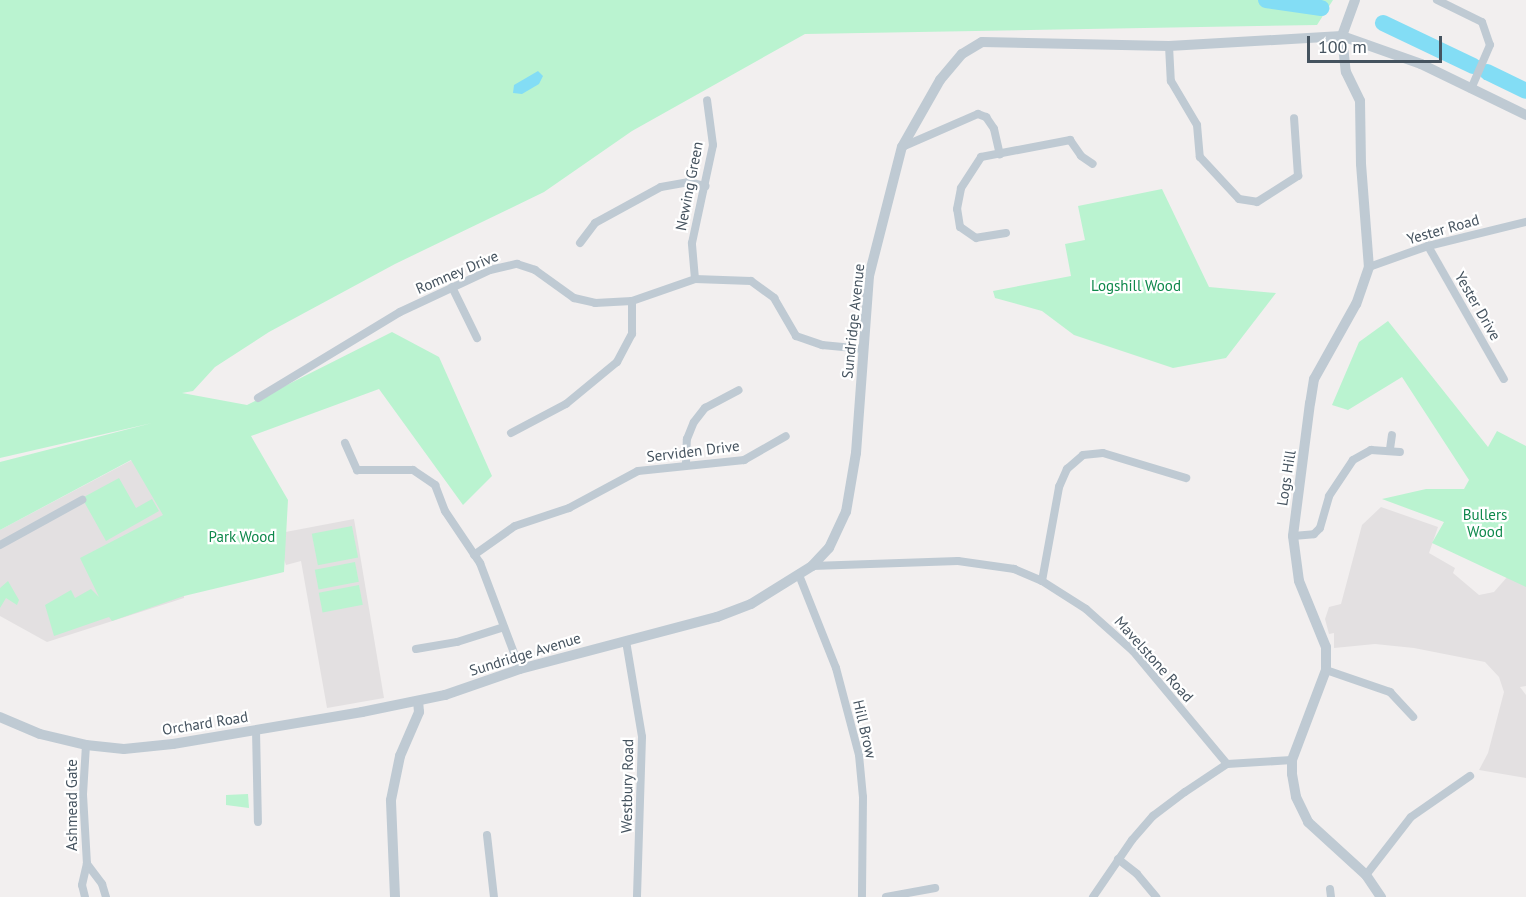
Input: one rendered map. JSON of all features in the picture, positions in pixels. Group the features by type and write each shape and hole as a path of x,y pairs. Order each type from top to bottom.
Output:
{"street":[{"path":"1342,36 1355,0"},
{"path":"1437,0 1482,22 1490,45 1471,89"},
{"name":"Sundridge Avenue","path":"418,701 520,669 717,617 751,604 812,567 829,548 846,512 852,480 869,276 902,147 940,80 962,54 982,42 1169,46 1342,36 1375,45 1526,115"},
{"name":"Logs Hill","path":"1342,36 1346,72 1360,101 1360,164 1369,267 1351,313 1314,379 1293,536 1299,581 1326,647 1326,670 1292,760 1296,796 1308,822 1366,875 1375,895"},
{"path":"1169,46 1171,81 1197,125 1200,157 1239,199 1257,202 1298,176 1294,118"},
{"name":"Newing Green","path":"695,279 692,243 713,145 707,100"},
{"path":"902,147 978,114 986,117 994,129 1000,154"},
{"path":"1006,233 976,238 960,227 957,209 961,188 981,157 1070,140 1081,156 1093,164"},
{"path":"580,243 595,223 661,187 688,182 706,186"},
{"name":"Yester Road","path":"1369,267 1428,246 1526,222"},
{"name":"Yester Drive","path":"1428,246 1504,379"},
{"name":"Romney Drive","path":"258,398 400,312 502,265 517,264 534,270 574,298 595,303 632,301 695,279 751,281 774,298 796,336 822,345 864,349"},
{"path":"452,287 477,338"},
{"path":"511,433 566,404 617,362 632,334 632,301"},
{"path":"686,464 687,439 694,422 705,408 739,390"},
{"path":"1390,449 1392,435"},
{"name":"Serviden Drive","path":"474,555 514,526 569,508 638,471 686,464 744,460 786,436"},
{"path":"345,443 357,470 413,470 435,485 445,511 474,555 520,669"},
{"path":"1293,536 1314,534 1320,528 1329,496 1353,460 1371,450 1390,449 1400,452"},
{"path":"1042,581 1059,487 1067,468 1083,455 1103,453 1186,478"},
{"path":"0,545 82,500"},
{"path":"829,548 838,566"},
{"name":"Mavelstone Road","path":"812,567 958,561 1014,569 1042,581 1086,609 1119,637 1227,764"},
{"name":"Hill Brow","path":"799,575 836,668 859,755 863,797 862,897"},
{"path":"416,649 457,642 504,627"},
{"name":"Westbury Road","path":"626,641 642,737 637,897"},
{"path":"1326,670 1390,692 1413,717"},
{"path":"395,897 391,800 400,756 419,712 418,701"},
{"name":"Orchard Road","path":"0,717 40,734 86,745 151,747 418,701"},
{"path":"256,730 258,822"},
{"name":"Ashmead Gate","path":"86,745 83,794 87,864 82,885 86,897"},
{"path":"1093,897 1118,859 1153,816 1227,764 1292,760"},
{"path":"1366,875 1411,817 1470,776"},
{"path":"487,835 494,897"},
{"path":"1118,859 1137,874 1156,897"},
{"name":"Ashmead Gate","path":"87,864 102,884 106,897"},
{"path":"886,897 935,888"}],"shaded area":[{"path":"132,460 179,474 184,598 47,642 0,616 0,530"},
{"path":"1381,507 1438,527 1429,553 1455,568 1453,573 1479,595 1494,592 1515,568 1526,577 1526,686 1520,687 1526,695 1526,778 1479,770 1488,753 1504,692 1499,677 1485,662 1414,648 1375,644 1334,648 1334,633 1329,634 1325,619 1329,607 1341,604 1362,525"},
{"path":"354,519 384,698 327,708 301,561 286,565 275,534"}],"green space":[{"name":"Park Wood","path":"0,0 1333,0 1317,25 805,34 632,131 544,192 395,264 269,332 215,367 193,391 182,393 247,405 392,332 439,357 492,476 463,505 379,389 251,436 288,500 284,572 184,596 112,621 109,617 54,636 45,605 71,590 75,598 91,589 99,597 80,558 163,515 131,460 0,530 0,462 152,423 0,458"},
{"name":"Logshill Wood","path":"1162,189 1209,287 1276,293 1226,358 1173,368 1074,335 1042,311 995,298 993,291 1071,276 1065,244 1085,240 1078,206"},
{"name":"Bullers Wood","path":"1388,321 1488,447 1497,431 1526,446 1526,587 1432,543 1444,522 1382,499 1426,489 1464,489 1469,480 1402,377 1348,410 1332,405 1359,342"},
{"path":"119,478 136,508 152,499 159,511 106,541 82,498"},
{"path":"352,526 358,557 318,565 312,534"},
{"path":"355,562 359,582 319,589 315,570"},
{"path":"8,581 19,600 17,605 6,598 0,608 0,588"},
{"path":"359,585 363,605 323,612 319,593"},
{"path":"248,794 249,808 226,805 226,795"}],"water":[{"path":"538,71 543,76 539,84 522,94 513,93 514,85"}],"waterway":[{"path":"1266,0 1321,8"},
{"path":"1383,23 1473,66"},
{"path":"1487,72 1526,91"}]}
